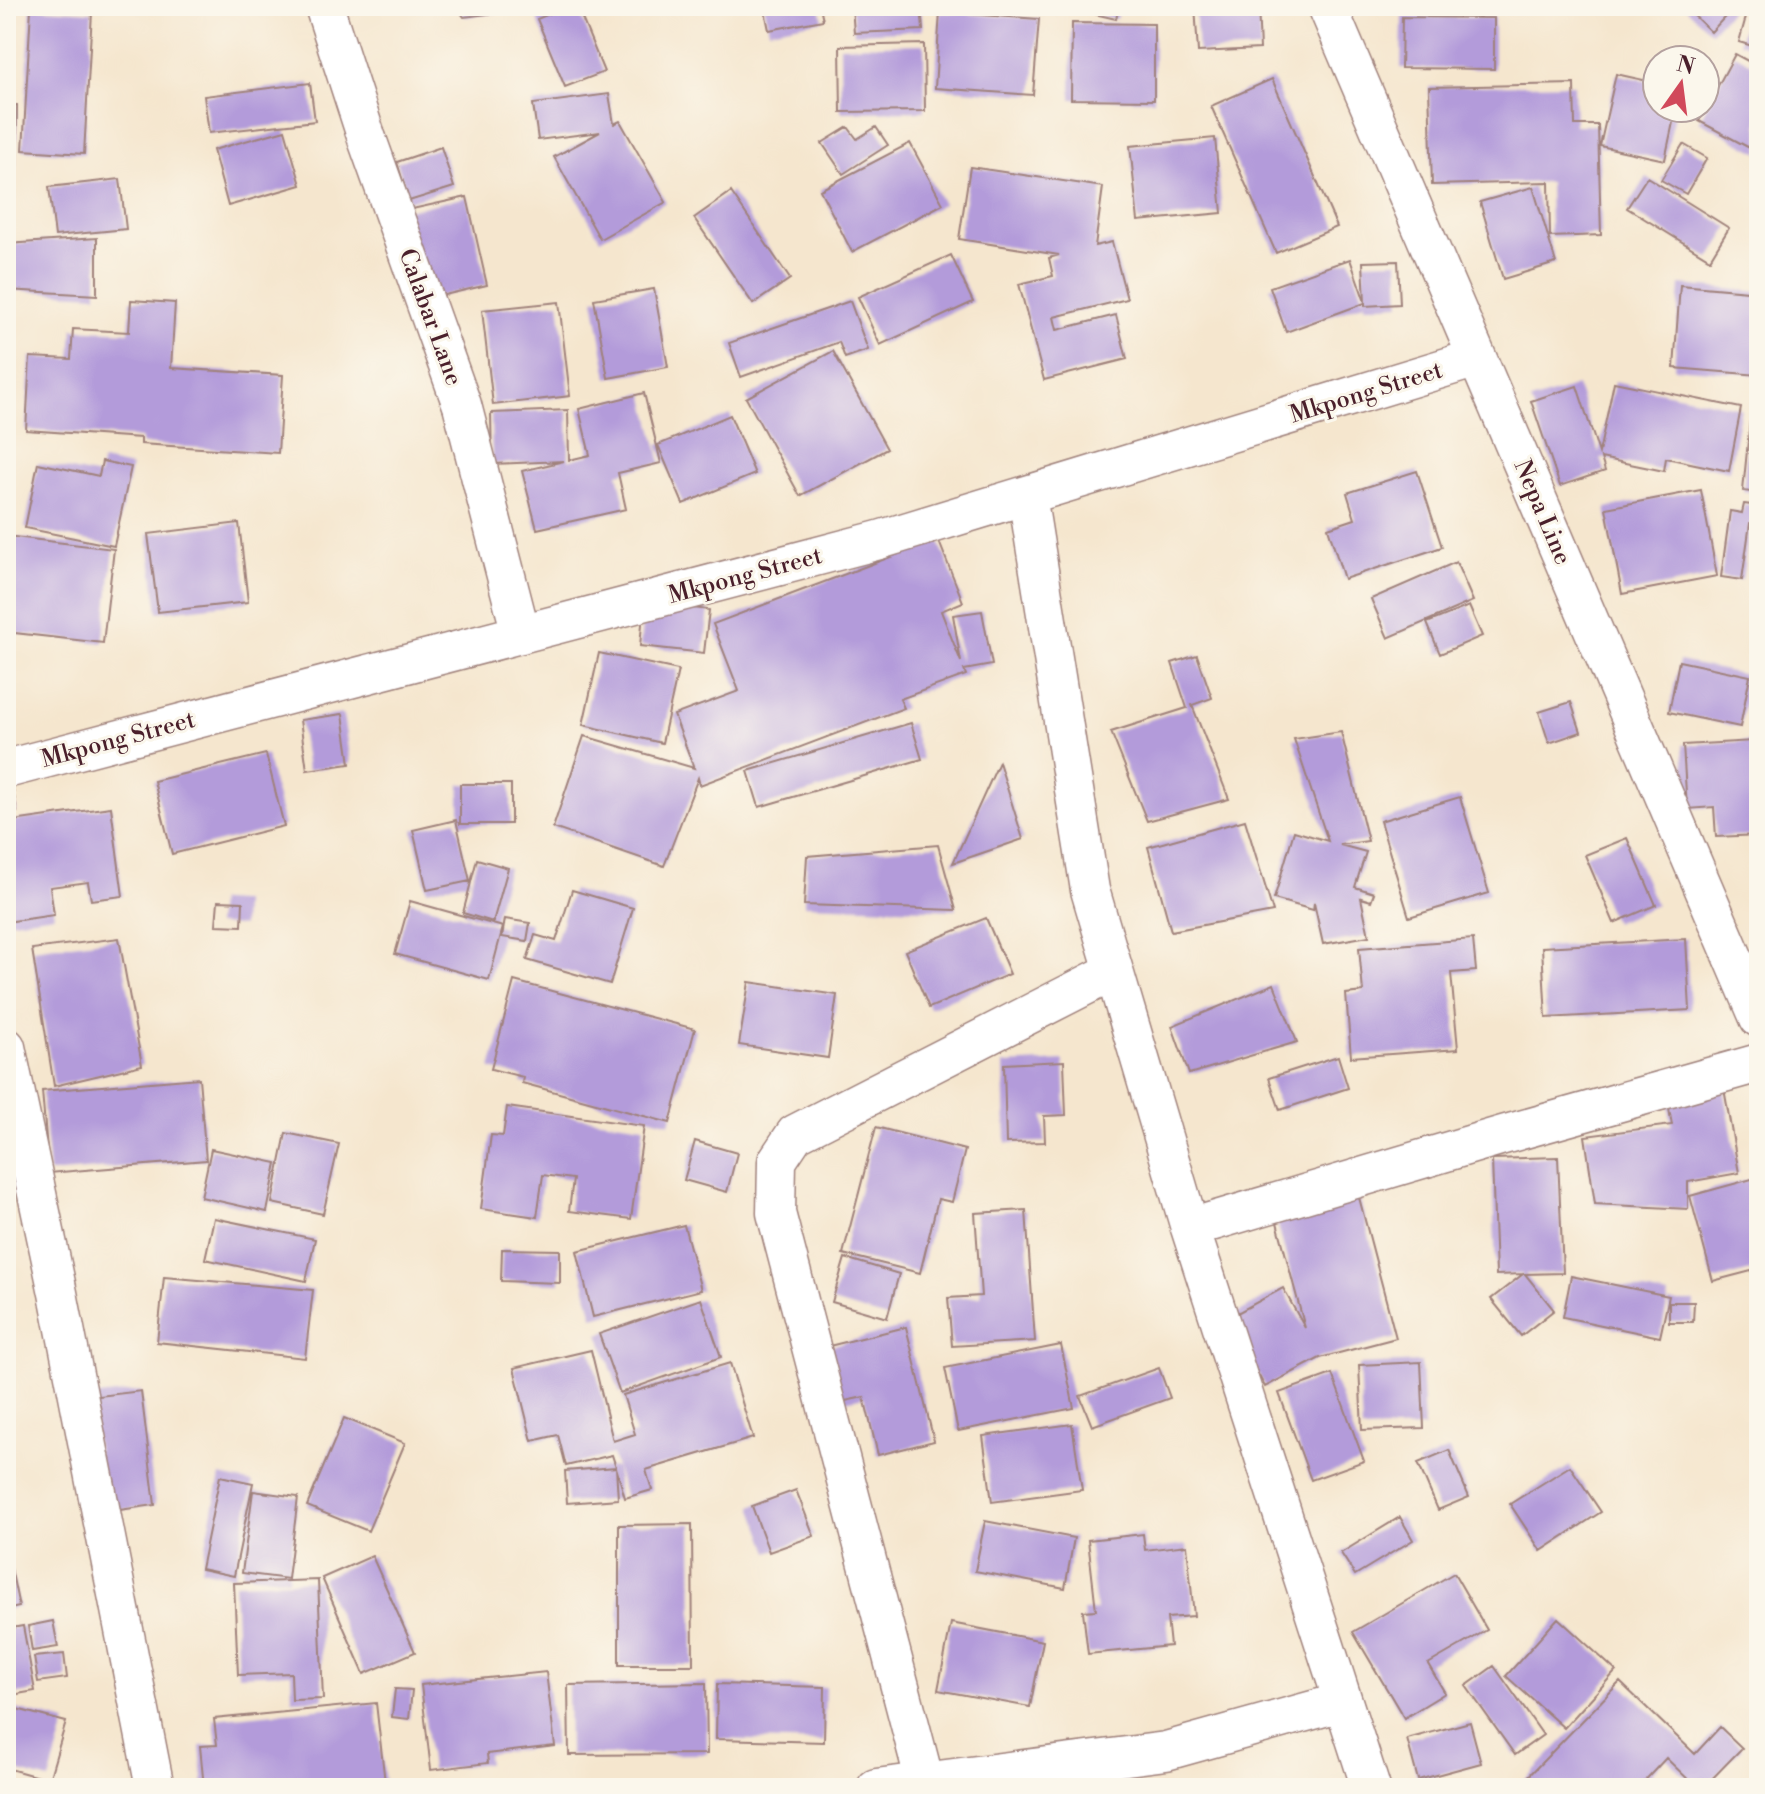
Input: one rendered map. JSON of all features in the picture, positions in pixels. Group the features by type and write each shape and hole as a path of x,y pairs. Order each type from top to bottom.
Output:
{"street":[{"name":"Calabar Lane","path":"324,6 367,139 462,405 521,634"},
{"name":"Nepa Line","path":"1327,6 1759,1018"},
{"name":"Mkpong Street","path":"6,769 879,540 1477,358"},
{"path":"1027,495 1090,890 1190,1228 1371,1788"},
{"path":"925,1782 776,1213 777,1161 795,1134 1114,971"},
{"path":"6,1047 58,1293 155,1788"},
{"path":"1190,1228 1759,1063"},
{"path":"876,1788 1166,1751 1342,1702"}],"building":[{"path":"456,6 535,6 535,8 464,17"},
{"path":"568,6 577,6 604,72 565,87 537,19"},
{"path":"764,6 820,6 823,20 769,30"},
{"path":"852,6 921,6 923,30 854,33"},
{"path":"1087,6 1119,6 1116,19 1086,12"},
{"path":"1195,6 1258,6 1260,49 1198,52"},
{"path":"1684,6 1735,6 1711,32"},
{"path":"1749,6 1759,6 1759,48 1739,42"},
{"path":"31,8 92,12 84,154 23,150"},
{"path":"940,12 1039,19 1033,95 935,88"},
{"path":"1402,17 1494,18 1494,69 1401,68"},
{"path":"1072,23 1154,24 1154,100 1071,99"},
{"path":"924,44 925,111 841,112 840,46"},
{"path":"1735,54 1759,67 1759,153 1705,124 1721,124 1721,80"},
{"path":"1616,74 1641,79 1641,124 1673,124 1665,160 1600,146"},
{"path":"1272,79 1337,227 1276,253 1211,106"},
{"path":"310,83 315,121 209,133 204,96"},
{"path":"1574,84 1575,125 1598,125 1601,235 1550,237 1549,182 1432,185 1429,87"},
{"path":"609,94 614,124 620,121 666,202 600,239 554,157 600,132 538,140 533,104"},
{"path":"6,105 17,105 16,167 6,167"},
{"path":"848,127 857,139 876,127 888,145 843,174 822,143"},
{"path":"285,130 301,185 228,206 213,150"},
{"path":"1215,138 1222,213 1138,221 1130,146"},
{"path":"910,143 943,204 852,252 820,190"},
{"path":"1683,144 1707,158 1686,194 1661,180"},
{"path":"441,147 454,187 409,201 397,162"},
{"path":"970,167 1103,187 1095,246 1112,242 1127,299 1054,317 1057,330 1116,315 1127,359 1044,380 1019,284 1053,276 1049,258 1059,255 959,239"},
{"path":"1647,177 1729,228 1710,259 1627,208"},
{"path":"120,179 126,229 55,236 49,187"},
{"path":"1533,187 1556,263 1503,279 1480,202"},
{"path":"731,192 790,279 753,304 694,218"},
{"path":"467,197 487,285 423,300 403,211"},
{"path":"97,238 97,295 6,290 6,244"},
{"path":"951,255 973,302 880,345 858,297"},
{"path":"1350,259 1365,302 1363,262 1398,261 1400,304 1365,306 1365,303 1286,332 1270,287"},
{"path":"1680,285 1759,292 1759,375 1674,368"},
{"path":"654,289 668,367 608,378 594,299"},
{"path":"131,300 175,303 171,368 283,375 278,453 141,444 141,438 26,430 30,357 71,359 73,329 129,332"},
{"path":"850,301 868,350 845,358 839,342 741,377 729,343"},
{"path":"559,302 570,396 493,405 482,310"},
{"path":"833,351 887,449 800,496 746,398"},
{"path":"1614,382 1741,408 1729,471 1666,458 1664,471 1601,458 1605,471 1560,486 1531,401 1577,386 1599,453"},
{"path":"644,393 661,463 618,473 626,509 537,529 522,471 564,461 492,464 491,413 568,410 569,460 590,455 579,409"},
{"path":"1751,410 1759,410 1759,493 1743,491"},
{"path":"730,415 755,474 683,504 658,445"},
{"path":"102,461 131,467 114,546 25,528 38,463 99,476"},
{"path":"1417,471 1442,547 1344,579 1328,528 1355,519 1347,493"},
{"path":"1701,490 1717,576 1622,594 1606,508"},
{"path":"1744,504 1759,506 1759,524 1750,523 1742,580 1721,577 1730,511 1742,513"},
{"path":"239,523 248,602 158,612 148,534"},
{"path":"6,536 114,549 103,643 6,632"},
{"path":"938,539 963,602 941,611 961,662 953,615 982,611 992,665 964,670 966,675 900,699 904,708 700,785 698,778 664,866 553,828 584,736 694,768 674,715 739,691 713,624"},
{"path":"1456,562 1473,601 1388,638 1371,599"},
{"path":"644,602 709,610 704,653 640,646"},
{"path":"1469,606 1482,636 1440,654 1427,623"},
{"path":"599,653 678,670 662,743 583,725"},
{"path":"1197,655 1212,698 1192,705 1229,799 1147,821 1111,732 1187,708 1172,663"},
{"path":"1679,661 1750,676 1740,727 1669,712"},
{"path":"1571,702 1581,732 1549,743 1539,712"},
{"path":"343,714 350,764 307,770 300,720"},
{"path":"911,723 922,759 759,807 748,771"},
{"path":"1341,732 1368,841 1340,845 1366,852 1355,887 1374,893 1371,901 1361,898 1369,936 1323,944 1314,903 1313,910 1274,899 1294,831 1328,841 1294,739"},
{"path":"1754,741 1759,835 1716,837 1714,807 1687,809 1683,745"},
{"path":"266,754 284,826 172,854 154,781"},
{"path":"999,762 1023,839 953,863"},
{"path":"11,779 17,812 6,814 6,780"},
{"path":"460,784 511,784 511,824 460,824"},
{"path":"1460,797 1489,893 1409,917 1380,821"},
{"path":"111,807 123,896 91,900 88,882 50,887 54,915 6,922 6,822"},
{"path":"456,820 470,881 427,890 413,830"},
{"path":"1245,820 1273,912 1171,931 1148,847"},
{"path":"1627,838 1656,905 1614,923 1585,855"},
{"path":"938,845 956,910 804,905 807,856"},
{"path":"477,859 508,868 493,922 463,913"},
{"path":"572,890 633,908 610,984 527,960 535,935 556,941"},
{"path":"218,901 243,902 242,926 216,925"},
{"path":"410,901 503,927 489,980 395,954"},
{"path":"986,918 1010,974 929,1008 905,951"},
{"path":"505,919 530,923 527,941 502,937"},
{"path":"119,938 142,1065 54,1086 32,949"},
{"path":"1473,939 1476,971 1451,973 1458,1049 1351,1057 1346,994 1363,992 1359,948"},
{"path":"1686,939 1690,1010 1546,1018 1542,947"},
{"path":"514,981 695,1029 670,1123 522,1083 523,1077 491,1069"},
{"path":"749,982 837,995 828,1058 739,1045"},
{"path":"1274,984 1297,1042 1189,1074 1172,1026"},
{"path":"1338,1056 1348,1088 1280,1110 1269,1078"},
{"path":"1064,1061 1066,1115 1044,1116 1045,1142 1006,1143 1004,1064"},
{"path":"1720,1066 1739,1173 1688,1182 1688,1209 1595,1204 1585,1136 1672,1125 1663,1076"},
{"path":"199,1078 206,1160 49,1173 42,1091"},
{"path":"507,1107 644,1126 631,1219 569,1211 573,1179 543,1175 537,1217 481,1209 491,1135 503,1136"},
{"path":"876,1127 965,1150 952,1202 938,1199 920,1273 843,1254"},
{"path":"286,1133 339,1144 323,1214 272,1203"},
{"path":"695,1141 737,1153 727,1192 684,1180"},
{"path":"211,1149 277,1163 267,1212 201,1197"},
{"path":"1558,1157 1563,1273 1525,1274 1554,1310 1521,1336 1491,1299 1523,1274 1496,1275 1492,1159"},
{"path":"1759,1177 1759,1269 1713,1281 1690,1196"},
{"path":"1356,1186 1396,1338 1320,1358 1265,1387 1228,1318 1283,1288 1305,1328 1273,1207"},
{"path":"1026,1210 1035,1341 952,1346 948,1298 981,1296 975,1213"},
{"path":"214,1218 315,1239 306,1281 205,1259"},
{"path":"684,1225 701,1290 593,1317 577,1251"},
{"path":"502,1249 560,1250 560,1283 501,1281"},
{"path":"845,1258 899,1274 887,1318 832,1302"},
{"path":"1571,1276 1669,1296 1660,1337 1563,1317"},
{"path":"164,1277 313,1290 305,1358 157,1342"},
{"path":"701,1299 721,1357 620,1393 599,1334"},
{"path":"1669,1302 1694,1302 1693,1322 1669,1322"},
{"path":"906,1327 934,1441 878,1455 864,1397 826,1405 813,1350"},
{"path":"1061,1345 1074,1408 958,1431 945,1368"},
{"path":"591,1350 613,1441 635,1434 623,1395 730,1363 753,1438 646,1470 652,1490 625,1498 612,1455 566,1466 558,1435 532,1441 514,1368"},
{"path":"1421,1362 1424,1428 1362,1430 1359,1365"},
{"path":"1159,1368 1170,1398 1092,1426 1080,1396"},
{"path":"1332,1374 1364,1461 1311,1480 1279,1393"},
{"path":"141,1391 155,1505 105,1512 90,1397"},
{"path":"344,1418 405,1443 368,1531 307,1506"},
{"path":"1072,1424 1082,1490 992,1502 983,1436"},
{"path":"1449,1450 1469,1497 1438,1510 1418,1463"},
{"path":"1570,1466 1601,1512 1541,1551 1510,1504"},
{"path":"616,1467 618,1499 567,1503 565,1471"},
{"path":"220,1476 253,1483 234,1576 201,1569"},
{"path":"796,1490 814,1536 769,1552 752,1506"},
{"path":"253,1491 298,1497 288,1579 242,1573"},
{"path":"1400,1517 1413,1540 1355,1575 1341,1553"},
{"path":"985,1521 1074,1538 1065,1588 975,1571"},
{"path":"692,1524 693,1665 619,1665 619,1525"},
{"path":"1143,1534 1145,1550 1187,1545 1194,1616 1167,1618 1170,1646 1088,1654 1083,1611 1096,1610 1088,1540"},
{"path":"6,1544 19,1607 6,1610"},
{"path":"372,1556 415,1652 364,1674 322,1578"},
{"path":"1454,1573 1487,1630 1428,1664 1445,1693 1404,1718 1353,1632"},
{"path":"318,1580 323,1699 292,1700 291,1673 238,1675 234,1583"},
{"path":"1558,1618 1616,1671 1564,1728 1506,1676"},
{"path":"53,1621 58,1647 32,1651 28,1626"},
{"path":"951,1623 1043,1641 1030,1707 938,1690"},
{"path":"23,1626 35,1691 6,1696 6,1629"},
{"path":"64,1654 67,1678 38,1682 34,1657"},
{"path":"1494,1666 1543,1735 1515,1755 1466,1686"},
{"path":"546,1672 555,1746 487,1754 488,1763 431,1770 421,1685"},
{"path":"1620,1682 1695,1754 1720,1727 1742,1748 1703,1788 1697,1788 1666,1758 1638,1788 1517,1788"},
{"path":"706,1683 707,1754 569,1755 568,1685"},
{"path":"717,1684 825,1687 824,1742 716,1739"},
{"path":"395,1689 412,1690 409,1719 392,1717"},
{"path":"376,1703 385,1783 330,1788 204,1788 200,1746 217,1745 214,1719"},
{"path":"9,1707 66,1722 49,1780 6,1768 6,1717"},
{"path":"1470,1722 1481,1763 1418,1780 1407,1739"}]}
